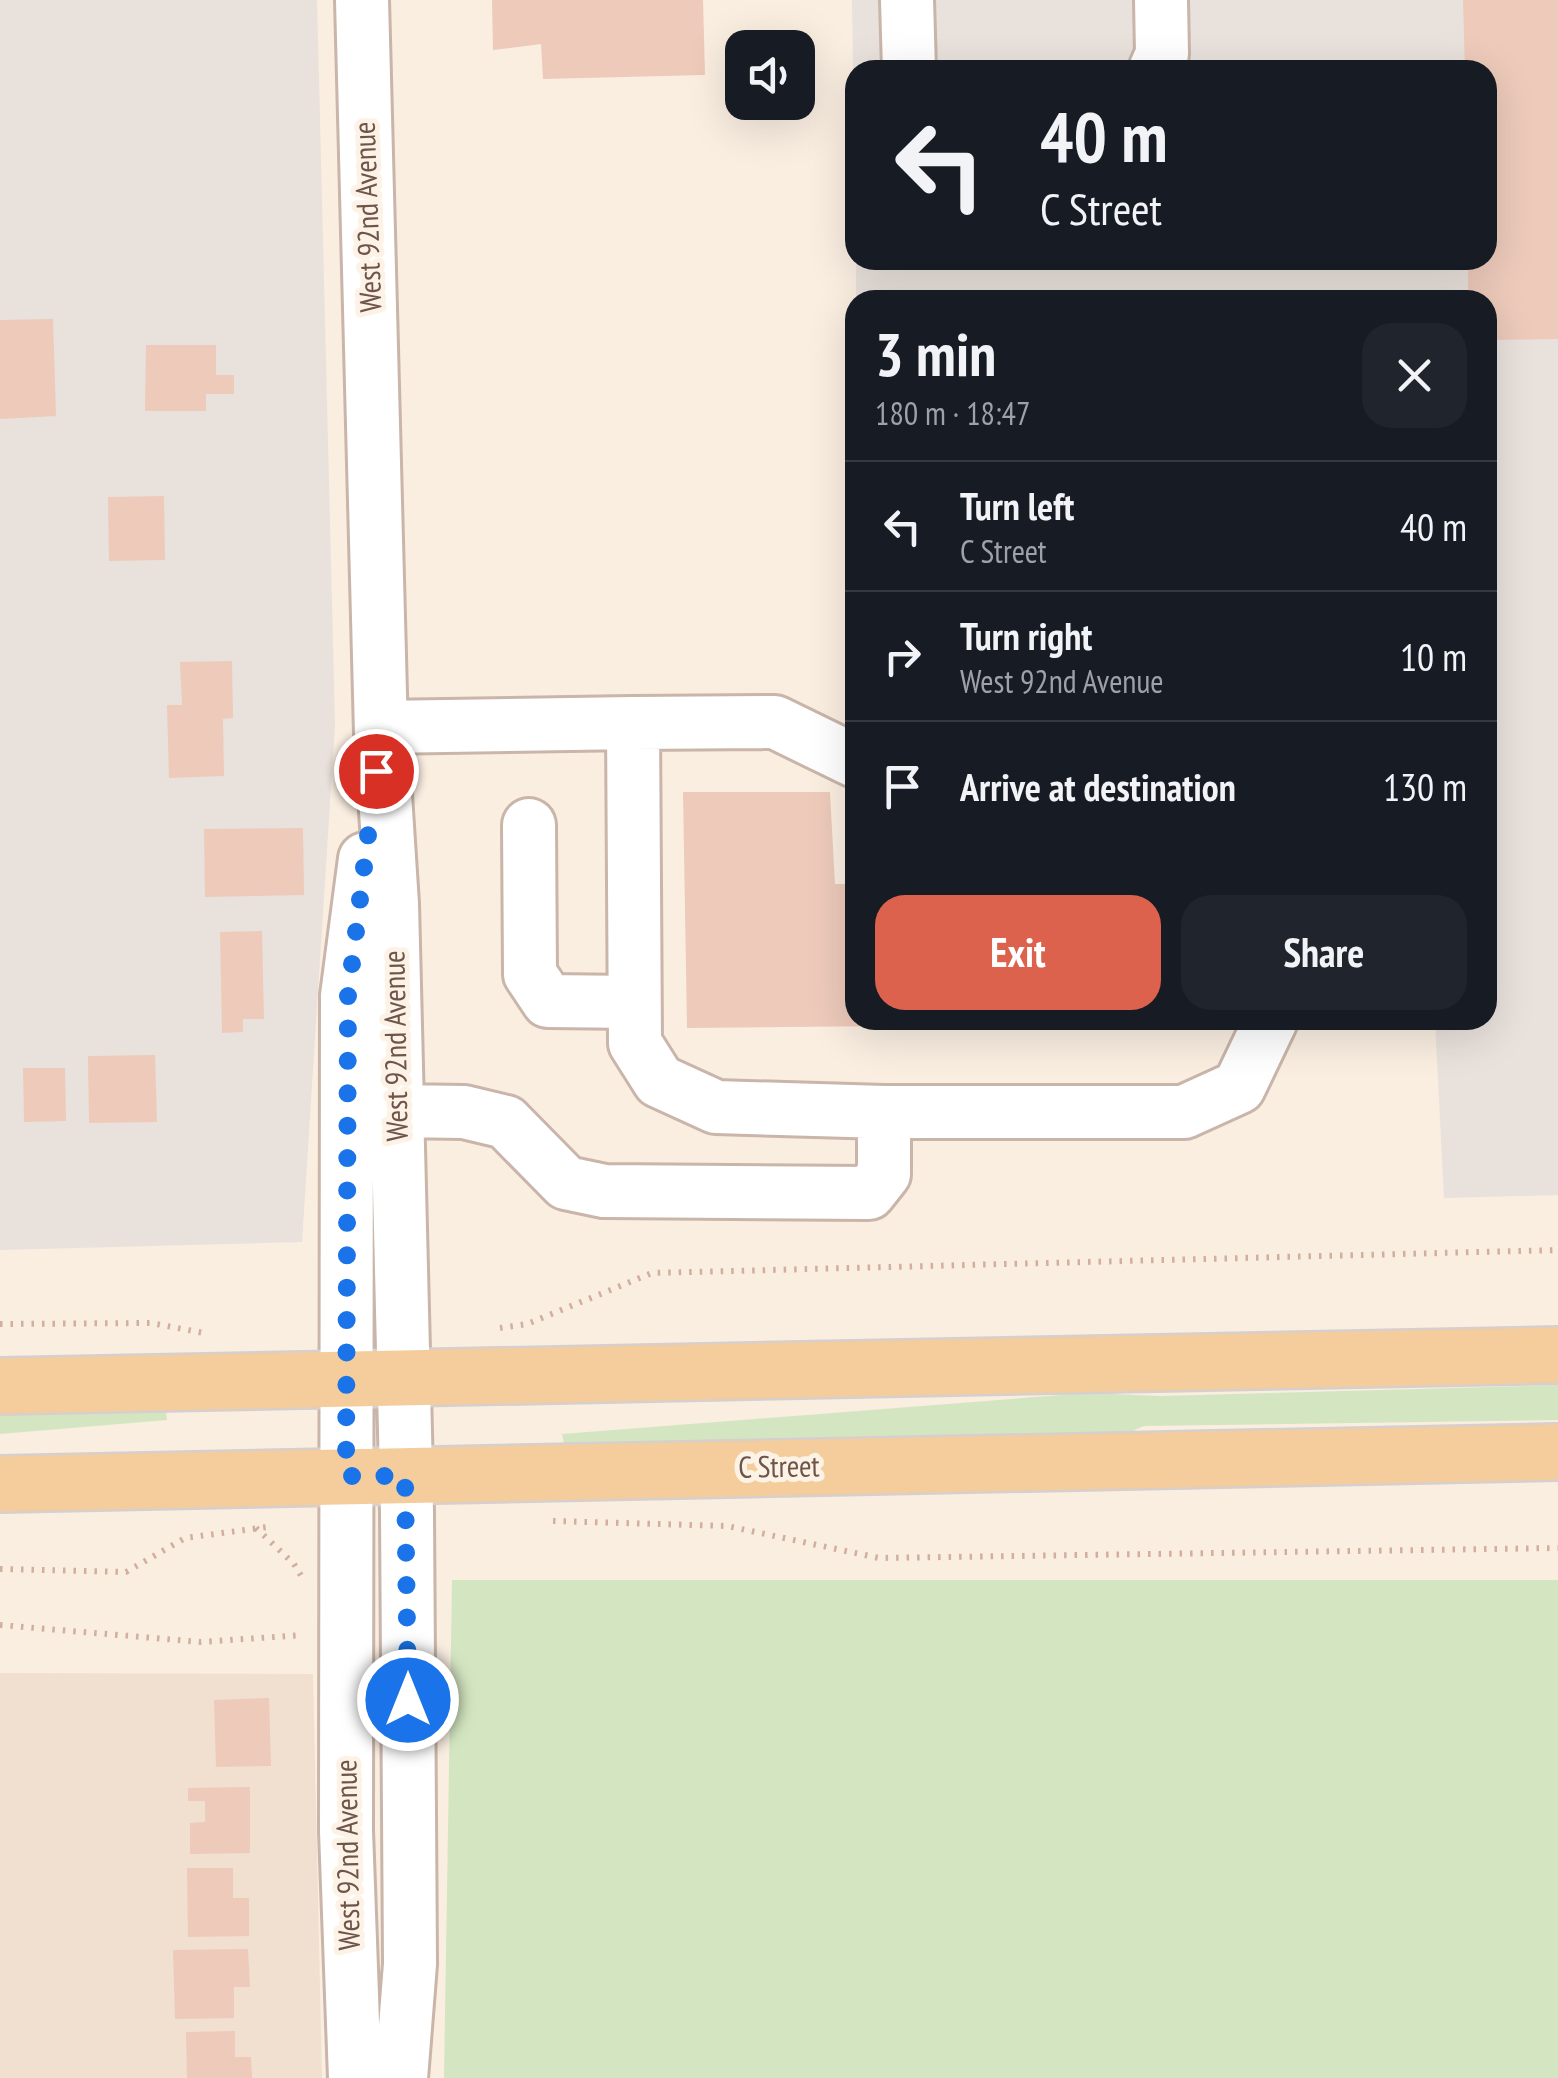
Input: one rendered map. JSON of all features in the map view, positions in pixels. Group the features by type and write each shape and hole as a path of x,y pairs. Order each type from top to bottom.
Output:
{"main road":[{"path":"0,1386 1558,1355"},
{"name":"C Street","path":"0,1484 1558,1452"}],"street":[{"name":"West 92nd Avenue","path":"362,0 381,730 392,904 404,1378 410,1964 401,2078"},
{"path":"907,0 909,60"},
{"path":"1159,60 1161,0"},
{"path":"381,730 775,722 845,756"},
{"path":"633,723 635,1043 659,1081 716,1107 884,1112 1184,1112 1239,1087 1265,1030"},
{"name":"West 92nd Avenue","path":"355,2078 346,1832 348,996 381,730"},
{"path":"529,825 530,974 548,1001 634,1002"},
{"path":"397,1111 464,1112 506,1122 566,1183 604,1190 850,1193 869,1193 884,1174 884,1112"}],"path":[{"path":"491,1330 527,1324 652,1274 1558,1250"},
{"path":"0,1324 151,1323 228,1338"},
{"path":"551,1520 726,1526 879,1558 1558,1548"},
{"path":"0,1568 126,1572 185,1538 274,1526"},
{"path":"256,1528 294,1564 312,1594"},
{"path":"0,1625 201,1642 306,1635 308,1621"}],"shaded area":[{"path":"0,0 317,0 335,724 302,1242 0,1250"},
{"path":"852,0 1558,0 1558,1195 1444,1198 1436,1030 1497,1030 1497,290 856,290 856,270 1497,270 1497,60 853,60"},
{"path":"0,1673 313,1674 322,2078 0,2078"}],"green space":[{"path":"1558,1385 1558,1420 1144,1426 1130,1432 565,1448 562,1434 1087,1393 1161,1396"},
{"path":"166,1411 167,1420 0,1434 0,1414"},
{"path":"452,1580 1558,1580 1558,2078 444,2078"}],"building":[{"path":"492,0 703,0 705,75 543,79 541,44 493,50"},
{"path":"1463,0 1558,0 1558,339 1497,340 1497,290 1468,290 1468,270 1497,270 1497,60 1465,60"},
{"path":"53,319 56,416 0,419 0,320"},
{"path":"146,345 216,345 216,375 234,375 234,394 206,394 206,411 145,411"},
{"path":"164,496 165,560 109,561 108,497"},
{"path":"232,661 233,718 223,719 224,776 169,778 167,705 182,705 180,662"},
{"path":"683,792 830,792 835,884 845,884 845,1026 687,1028"},
{"path":"303,828 304,895 205,897 204,829"},
{"path":"262,931 264,1019 243,1019 243,1032 222,1033 220,932"},
{"path":"155,1055 157,1122 89,1123 88,1056"},
{"path":"23,1068 65,1068 66,1121 24,1122"},
{"path":"269,1698 271,1766 216,1767 214,1700"},
{"path":"250,1787 250,1853 190,1854 190,1823 205,1822 205,1801 188,1801 188,1788"},
{"path":"187,1868 233,1868 233,1898 249,1898 249,1936 188,1937"},
{"path":"248,1949 250,1987 234,1987 234,2018 175,2019 173,1950"},
{"path":"235,2031 235,2057 251,2057 252,2078 187,2078 186,2032"}],"route":[{"path":"376,771 348,996 346,1476 405,1476 408,1700"}]}
